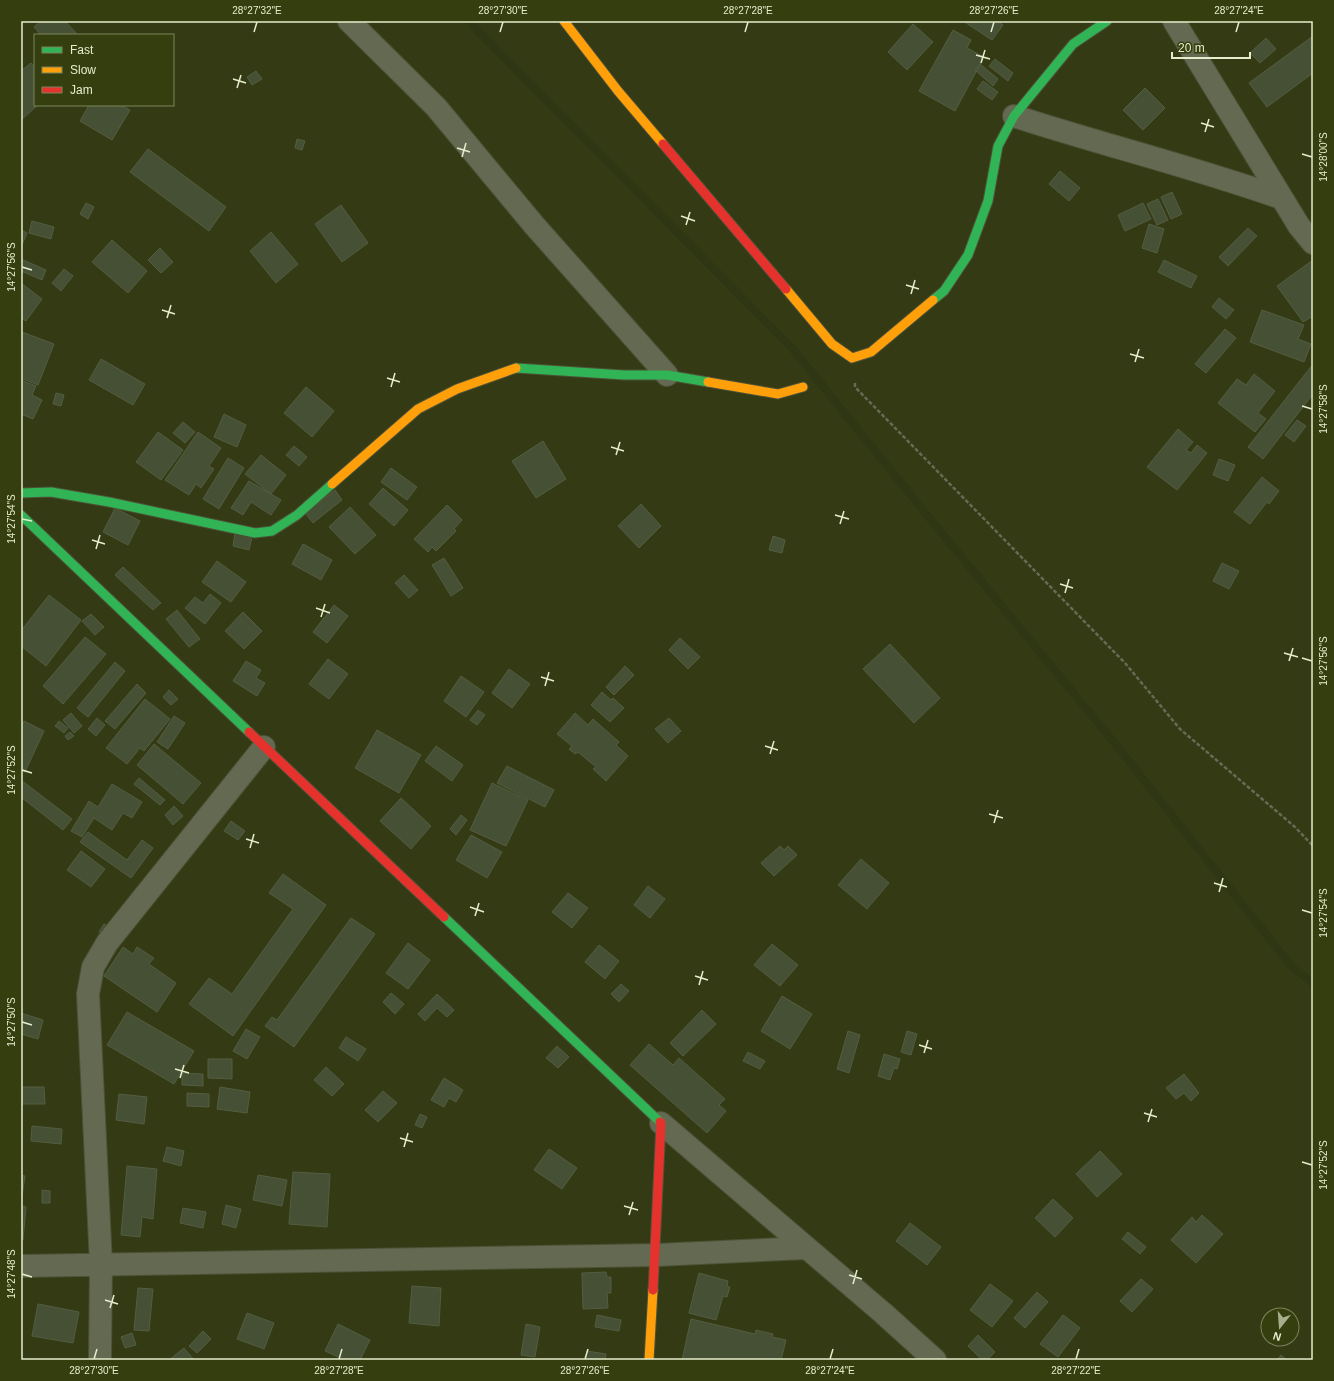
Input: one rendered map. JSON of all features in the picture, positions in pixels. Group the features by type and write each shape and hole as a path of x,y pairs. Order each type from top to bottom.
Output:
{"street":[{"path":"349,21 436,107 534,224 667,375"},
{"path":"564,21 618,92 832,344 852,358 871,352 944,291 968,255 988,201 998,146 1014,116 1073,44 1107,21"},
{"path":"1174,21 1281,198 1299,226 1313,243"},
{"path":"1014,116 1068,134 1165,161 1281,198"},
{"path":"21,493 51,492 109,502 255,534 272,531 297,515 418,410 457,389 515,368 624,375 667,375 778,394 804,387"},
{"path":"21,514 264,747 661,1123 883,1313 935,1360"},
{"path":"100,1360 101,1264 88,994 93,967 107,943 264,747"},
{"path":"649,1360 661,1123"},
{"path":"21,1266 654,1255 806,1248"}],"path":[{"path":"852,358 855,387 1125,663 1180,729 1295,827 1313,846"}],"building":[{"path":"41,21 65,21 77,34 40,34 34,27"},
{"path":"963,21 998,21 1003,25 992,40"},
{"path":"913,24 933,42 907,70 888,52"},
{"path":"953,30 971,40 967,48 984,57 955,111 919,91"},
{"path":"1313,36 1313,73 1267,107 1249,83"},
{"path":"1266,38 1276,49 1260,63 1250,53"},
{"path":"995,59 1013,73 1008,81 989,66"},
{"path":"31,63 34,66 34,106 37,106 21,120 21,71"},
{"path":"980,64 998,79 993,86 975,70"},
{"path":"256,71 262,79 252,85 247,77"},
{"path":"983,81 998,92 992,100 977,89"},
{"path":"1145,88 1165,108 1143,130 1123,110"},
{"path":"88,106 123,106 130,110 112,140 80,121"},
{"path":"297,139 305,141 302,150 295,148"},
{"path":"148,149 226,207 209,231 130,172"},
{"path":"1060,171 1080,188 1069,201 1049,184"},
{"path":"1172,192 1182,214 1171,219 1161,197"},
{"path":"1158,199 1168,220 1157,225 1147,204"},
{"path":"86,203 94,207 88,219 80,214"},
{"path":"1143,203 1151,219 1125,231 1118,215"},
{"path":"341,205 368,243 342,262 315,224"},
{"path":"32,221 54,227 51,239 29,233"},
{"path":"1149,224 1164,229 1157,253 1142,248"},
{"path":"1248,228 1257,236 1228,266 1219,257"},
{"path":"21,230 27,233 21,247"},
{"path":"271,232 298,264 276,283 250,251"},
{"path":"112,240 147,271 128,293 92,262"},
{"path":"160,248 173,262 161,273 148,260"},
{"path":"21,259 46,270 42,280 21,271"},
{"path":"1164,260 1197,276 1191,288 1158,272"},
{"path":"1313,260 1313,316 1303,322 1277,286"},
{"path":"64,269 73,276 61,291 52,283"},
{"path":"21,283 42,299 26,321 21,318"},
{"path":"1219,298 1234,310 1226,319 1212,307"},
{"path":"1262,310 1304,325 1298,339 1311,344 1304,362 1250,342"},
{"path":"1225,329 1236,338 1206,373 1195,364"},
{"path":"22,332 54,344 38,385 21,378"},
{"path":"101,359 145,384 133,405 89,380"},
{"path":"1313,364 1313,394 1263,459 1248,447"},
{"path":"1254,374 1275,391 1258,413 1266,419 1255,432 1218,403 1237,379 1246,385"},
{"path":"21,380 36,386 32,395 42,400 33,419 21,414"},
{"path":"306,387 334,411 312,437 284,413"},
{"path":"56,393 64,395 61,406 53,404"},
{"path":"224,414 246,425 237,447 214,437"},
{"path":"1297,420 1306,426 1294,442 1285,435"},
{"path":"183,422 195,432 185,443 173,433"},
{"path":"1178,429 1193,442 1186,450 1191,453 1197,445 1207,453 1177,490 1147,467"},
{"path":"158,432 183,450 161,480 136,462"},
{"path":"198,432 221,448 209,466 214,469 201,488 196,484 189,495 165,480"},
{"path":"543,441 566,479 536,498 512,461"},
{"path":"294,446 307,457 299,466 286,455"},
{"path":"261,455 286,475 271,494 245,474"},
{"path":"228,458 244,468 219,509 203,499"},
{"path":"1219,459 1235,465 1228,481 1213,475"},
{"path":"391,468 417,487 407,500 381,482"},
{"path":"1262,477 1279,491 1269,504 1267,502 1250,524 1234,512"},
{"path":"249,481 281,500 271,515 251,502 243,515 231,508"},
{"path":"383,488 408,510 394,526 369,504"},
{"path":"335,490 342,500 313,523 305,513"},
{"path":"641,504 661,526 639,548 618,526"},
{"path":"447,505 462,520 454,529 456,531 436,551 432,547 428,552 414,539"},
{"path":"350,507 376,535 355,554 329,527"},
{"path":"115,508 140,521 128,545 103,532"},
{"path":"235,533 252,537 249,550 233,546"},
{"path":"773,536 785,540 782,553 769,550"},
{"path":"303,544 332,560 321,580 292,564"},
{"path":"444,558 463,588 451,596 432,565"},
{"path":"217,561 246,582 231,602 202,582"},
{"path":"1222,563 1239,571 1229,589 1213,581"},
{"path":"123,567 161,603 153,610 115,575"},
{"path":"404,575 418,590 409,598 395,583"},
{"path":"210,594 221,603 205,624 185,608 195,597 203,603"},
{"path":"49,595 81,620 46,666 21,646 21,631"},
{"path":"334,605 348,616 327,643 313,632"},
{"path":"177,610 200,639 189,647 166,619"},
{"path":"243,612 262,631 244,649 225,631"},
{"path":"91,614 104,627 95,635 82,621"},
{"path":"85,637 106,654 63,704 43,686"},
{"path":"680,638 700,657 688,669 669,650"},
{"path":"890,644 940,698 914,723 863,669"},
{"path":"328,659 348,674 329,699 309,684"},
{"path":"246,661 261,670 256,678 265,683 257,696 233,681"},
{"path":"115,662 125,671 88,717 77,708"},
{"path":"625,666 634,675 614,695 606,687"},
{"path":"509,669 530,684 512,708 492,693"},
{"path":"461,676 484,692 466,717 444,701"},
{"path":"137,684 146,693 115,729 105,721"},
{"path":"169,690 178,699 171,705 163,697"},
{"path":"602,692 611,700 613,698 624,708 610,722 591,705"},
{"path":"145,699 170,719 144,751 140,748 127,764 106,748"},
{"path":"478,710 485,715 477,725 470,720"},
{"path":"71,713 82,726 74,733 63,720"},
{"path":"575,713 588,725 593,719 619,742 616,745 628,756 606,781 593,769 596,767 578,752 575,754 569,749 572,746 557,734"},
{"path":"174,716 185,723 168,749 157,742"},
{"path":"97,718 105,725 96,736 88,729"},
{"path":"669,718 681,731 668,743 655,729"},
{"path":"24,721 44,731 25,772 21,770 21,728"},
{"path":"59,721 68,728 64,733 55,726"},
{"path":"377,730 421,755 399,793 355,768"},
{"path":"70,732 74,736 68,740 65,736"},
{"path":"154,744 201,783 183,804 137,765"},
{"path":"436,746 463,765 452,781 425,761"},
{"path":"507,766 554,790 545,807 497,783"},
{"path":"139,778 165,800 160,805 134,784"},
{"path":"21,780 72,819 63,830 21,797"},
{"path":"492,783 528,800 506,846 470,830"},
{"path":"112,784 142,802 132,818 123,813 112,830 94,818 82,837 71,831 89,801 98,807"},
{"path":"401,798 431,826 411,849 380,821"},
{"path":"174,806 183,816 173,825 165,815"},
{"path":"461,815 467,820 456,835 450,829"},
{"path":"231,821 245,831 238,840 224,831"},
{"path":"88,832 127,860 142,840 153,848 131,878 80,842"},
{"path":"471,835 502,852 487,878 456,860"},
{"path":"780,846 784,850 788,846 797,855 774,876 761,863"},
{"path":"81,851 105,869 91,887 67,870"},
{"path":"861,859 889,883 867,909 838,885"},
{"path":"283,874 326,905 233,1036 189,1004 209,978 232,994 293,909 269,893"},
{"path":"648,886 665,899 650,918 634,905"},
{"path":"568,893 588,908 572,928 552,912"},
{"path":"351,918 375,934 294,1047 265,1026 272,1017 277,1020"},
{"path":"104,924 114,930 110,938 99,932"},
{"path":"408,943 430,960 408,989 386,973"},
{"path":"772,944 798,965 780,986 754,965"},
{"path":"599,945 619,961 605,979 585,962"},
{"path":"123,947 133,954 137,947 154,958 149,964 176,983 157,1012 104,976"},
{"path":"621,984 629,991 619,1002 611,994"},
{"path":"391,993 404,1004 395,1014 383,1002"},
{"path":"437,994 454,1010 447,1017 437,1008 425,1021 418,1014"},
{"path":"782,996 812,1014 790,1049 761,1031"},
{"path":"702,1010 716,1024 683,1056 670,1043"},
{"path":"127,1012 194,1051 174,1084 107,1045"},
{"path":"21,1013 43,1020 38,1039 21,1034"},
{"path":"246,1029 260,1037 247,1059 233,1051"},
{"path":"848,1031 860,1035 849,1073 837,1069"},
{"path":"907,1031 917,1034 911,1055 901,1052"},
{"path":"346,1037 366,1049 358,1061 339,1048"},
{"path":"649,1044 673,1065 679,1058 725,1099 719,1105 726,1111 707,1133 630,1065"},
{"path":"557,1046 569,1057 558,1068 546,1058"},
{"path":"748,1052 765,1061 760,1069 743,1061"},
{"path":"884,1054 900,1059 897,1069 894,1068 890,1080 878,1076"},
{"path":"208,1059 232,1059 232,1079 208,1078"},
{"path":"326,1067 344,1084 332,1096 314,1080"},
{"path":"182,1073 203,1074 203,1086 182,1085"},
{"path":"1184,1074 1199,1093 1191,1101 1184,1093 1176,1099 1166,1088"},
{"path":"444,1078 463,1090 456,1102 449,1098 444,1107 431,1100"},
{"path":"21,1087 44,1087 45,1104 21,1104"},
{"path":"220,1087 250,1092 247,1113 217,1109"},
{"path":"383,1091 397,1103 378,1122 365,1110"},
{"path":"187,1093 209,1094 209,1107 187,1106"},
{"path":"119,1094 147,1097 144,1124 116,1120"},
{"path":"420,1114 427,1117 422,1128 415,1125"},
{"path":"32,1126 62,1129 61,1144 31,1141"},
{"path":"167,1147 184,1151 181,1166 163,1161"},
{"path":"549,1149 577,1168 562,1189 534,1170"},
{"path":"1100,1151 1122,1174 1097,1197 1076,1174"},
{"path":"127,1166 157,1169 153,1219 142,1217 140,1237 121,1235"},
{"path":"293,1172 330,1174 327,1227 289,1224"},
{"path":"21,1175 25,1176 22,1196 21,1196"},
{"path":"258,1175 287,1180 282,1206 253,1200"},
{"path":"42,1190 50,1191 50,1203 42,1203"},
{"path":"1053,1199 1073,1218 1055,1237 1035,1218"},
{"path":"226,1205 241,1209 236,1228 222,1224"},
{"path":"21,1206 26,1207 23,1240 21,1240"},
{"path":"183,1208 206,1212 203,1228 180,1223"},
{"path":"1202,1215 1223,1234 1196,1263 1171,1240 1192,1217 1196,1222"},
{"path":"910,1223 941,1247 927,1265 896,1241"},
{"path":"1128,1232 1146,1247 1140,1254 1122,1239"},
{"path":"606,1272 607,1277 611,1277 611,1293 607,1293 608,1308 583,1309 582,1273"},
{"path":"699,1273 728,1281 727,1286 730,1287 727,1297 723,1296 716,1320 689,1313"},
{"path":"1141,1279 1153,1289 1132,1312 1120,1301"},
{"path":"990,1284 1013,1301 992,1327 970,1310"},
{"path":"412,1286 441,1288 439,1326 409,1323"},
{"path":"138,1288 153,1289 149,1331 134,1330"},
{"path":"1037,1292 1048,1302 1025,1328 1014,1318"},
{"path":"38,1304 79,1312 73,1343 32,1336"},
{"path":"247,1313 274,1323 264,1349 237,1339"},
{"path":"597,1315 621,1320 619,1331 595,1327"},
{"path":"1063,1315 1080,1328 1058,1357 1040,1344"},
{"path":"691,1319 755,1334 756,1330 773,1334 772,1337 786,1340 781,1360 682,1360"},
{"path":"338,1324 370,1340 360,1360 345,1360 325,1351"},
{"path":"526,1324 540,1327 535,1357 521,1355"},
{"path":"203,1331 211,1339 197,1353 189,1346"},
{"path":"132,1333 136,1345 125,1348 121,1337"},
{"path":"978,1335 995,1352 987,1360 982,1360 968,1346"},
{"path":"184,1348 194,1360 169,1360"},
{"path":"587,1351 606,1354 605,1360 586,1360"},
{"path":"1281,1355 1287,1360 1277,1360"}],"waterway":[{"path":"470,21 479,32 792,348 1117,746 1292,967 1313,983"}],"traffic: fast":[{"path":"933,300 944,291 968,255 988,201 998,146 1014,116 1073,44 1107,21"},
{"path":"516,368 624,375 667,375 708,382"},
{"path":"21,493 51,492 109,502 255,533 272,531 297,515 332,484"},
{"path":"21,515 249,732"},
{"path":"444,917 660,1122"}],"traffic: slow":[{"path":"564,21 618,91 663,144"},
{"path":"786,289 832,344 852,358 871,352 933,300"},
{"path":"332,484 418,409 457,389 516,368"},
{"path":"708,382 778,394 803,387"},
{"path":"649,1360 653,1290"}],"traffic: jam":[{"path":"663,144 786,289"},
{"path":"249,732 444,917"},
{"path":"653,1290 660,1122"}]}
